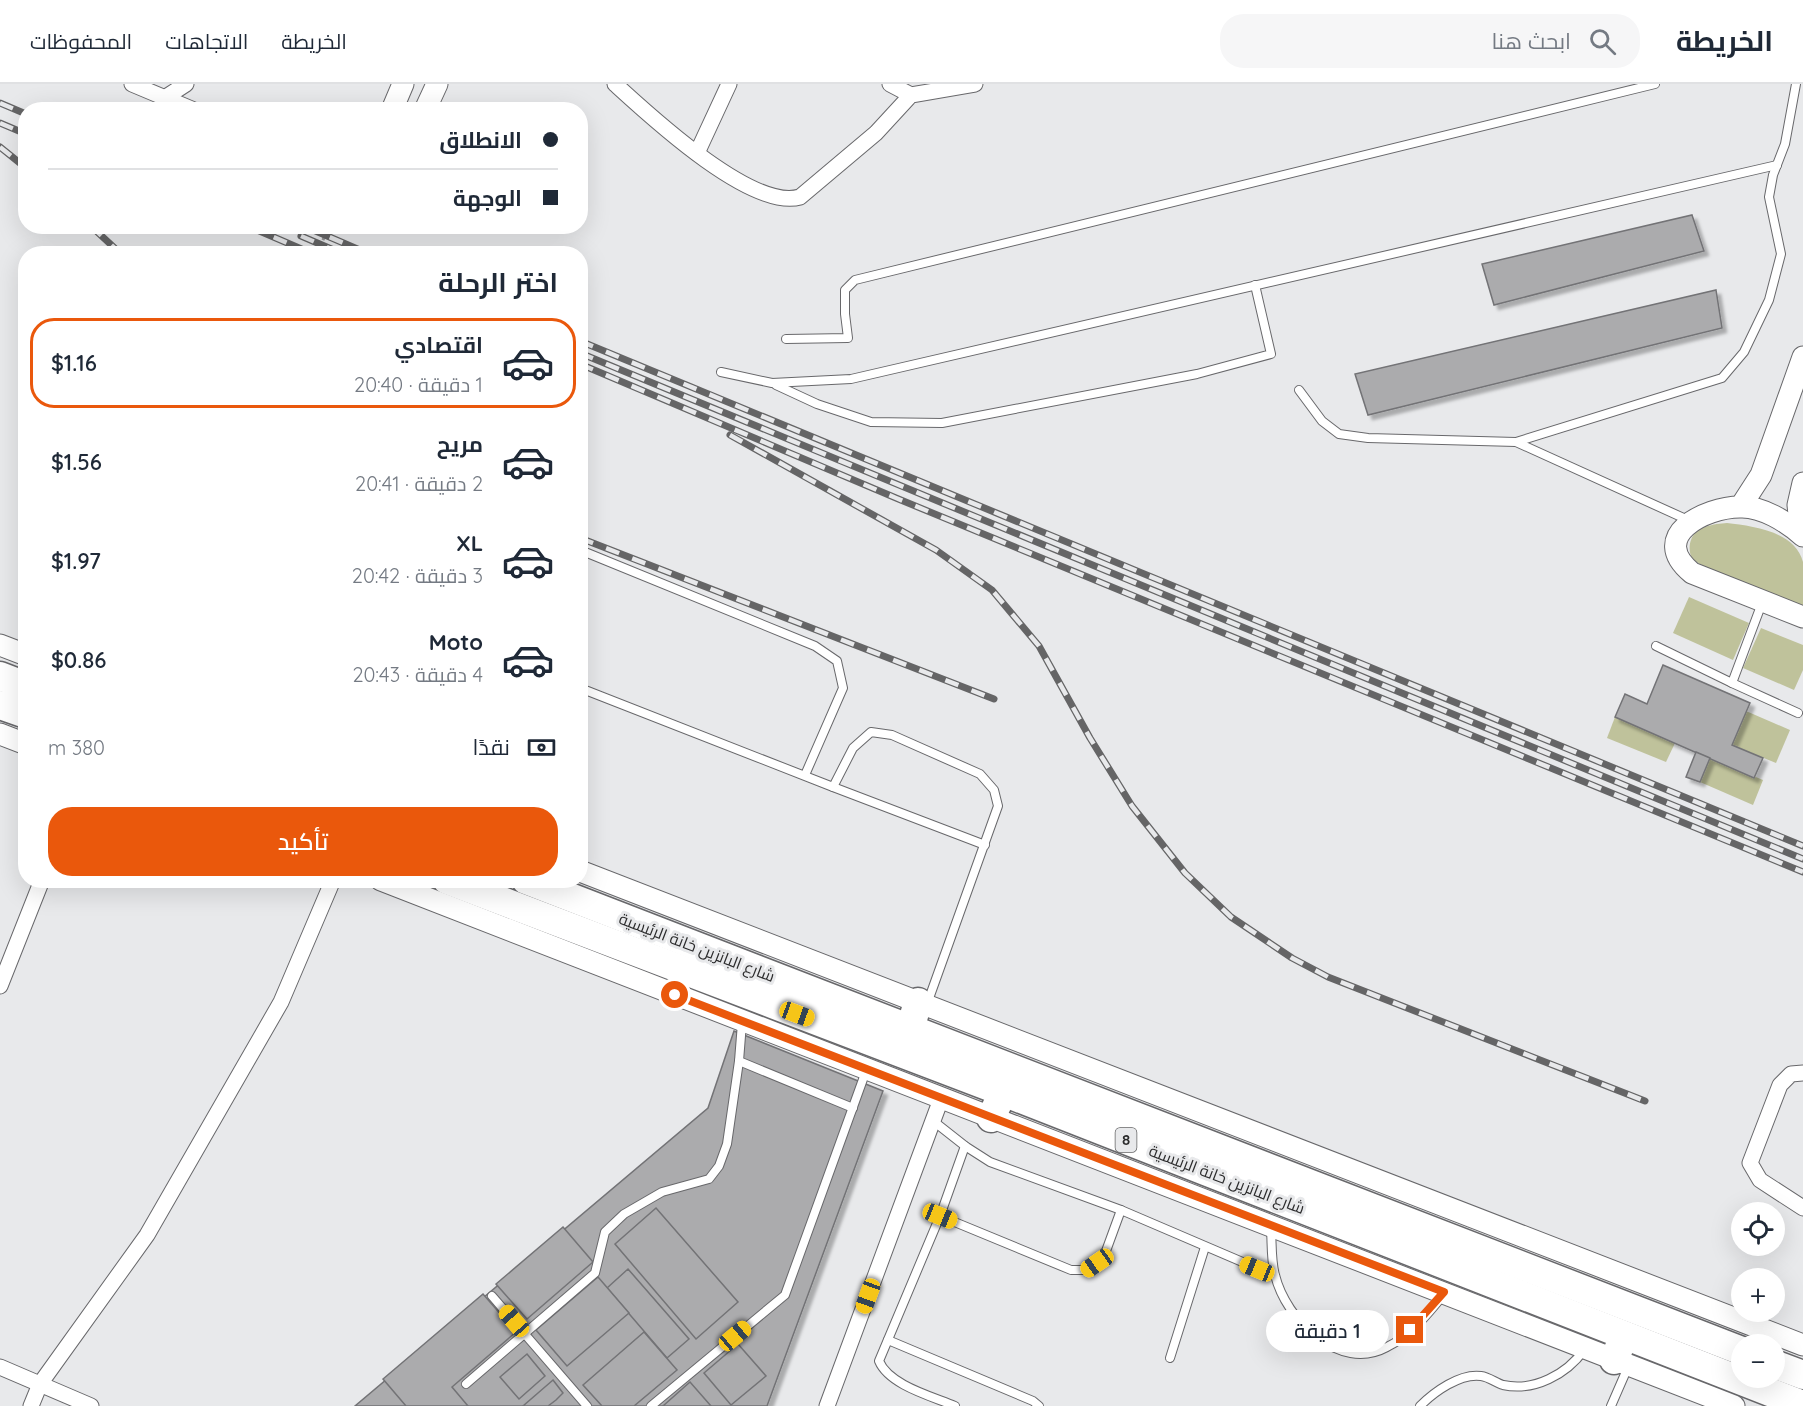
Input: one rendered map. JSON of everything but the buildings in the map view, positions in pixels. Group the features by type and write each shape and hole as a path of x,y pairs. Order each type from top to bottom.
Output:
{"highway":[{"path":"0,676 18,683"},
{"path":"0,705 18,711"},
{"name":"شارع البانزين خانة الرئيسية","path":"462,888 546,932 1003,1092 1622,1354 1803,1405"},
{"name":"شارع البانزين خانة الرئيسية","path":"547,888 1731,1347"},
{"path":"910,1029 922,1004"},
{"path":"991,1118 1003,1092"},
{"path":"1785,1368 1803,1375"}],"main road":[{"path":"395,102 403,84"},
{"path":"429,102 437,84"},
{"path":"1741,506 1761,475 1803,357"},
{"path":"1802,535 1798,505 1803,483"},
{"path":"1802,535 1773,516 1741,506 1712,512 1690,520 1680,532 1677,547 1686,568 1698,576 1803,616"},
{"path":"0,645 18,652"},
{"path":"0,734 18,741"},
{"path":"588,874 1803,1345"},
{"path":"406,888 546,932 742,1022 1444,1292 1585,1349 1622,1354 1734,1406"}],"street":[{"path":"132,84 175,102"},
{"path":"166,98 186,84"},
{"path":"615,84 697,153 725,173 763,194 791,200 800,197 876,133 911,95"},
{"path":"697,153 729,84"},
{"path":"890,84 911,95 975,84"},
{"path":"0,986 39,888"},
{"path":"31,1406 40,1384 147,1235 281,1002 330,888"},
{"path":"1803,1074 1791,1074 1780,1085 1750,1163 1760,1180 1803,1209"},
{"path":"827,1406 941,1099"},
{"path":"0,1368 91,1406"}],"lane":[{"path":"786,339 848,338 845,290 855,280 1655,84"},
{"path":"1299,390 1322,421 1339,434 1368,438 1516,442 1722,378 1744,352 1769,300 1781,254 1769,196 1785,144 1796,84"},
{"path":"772,383 851,379 1777,165"},
{"path":"721,372 772,383 817,404 871,422 942,423 1197,374 1271,354 1255,285"},
{"path":"1516,442 1690,520"},
{"path":"588,553 815,646 837,661 843,688 805,775"},
{"path":"1732,683 1763,602"},
{"path":"1656,646 1798,713"},
{"path":"588,691 985,845"},
{"path":"833,787 853,748 871,732 892,735 980,774 994,790 998,806 985,845 922,1004"},
{"path":"466,1384 595,1273 605,1232 624,1214 662,1192 709,1179 719,1166 727,1144 742,1022"},
{"path":"739,1061 853,1108"},
{"path":"651,1406 785,1295 866,1070"},
{"path":"932,1120 990,1162 1121,1210 1275,1276"},
{"path":"954,1406 906,1385 884,1371 879,1361 940,1216 965,1146"},
{"path":"940,1216 1071,1269 1087,1270 1106,1251 1121,1210"},
{"path":"1270,1225 1275,1276 1295,1318 1325,1345 1350,1352 1376,1352 1387,1348 1419,1322 1444,1292"},
{"path":"1170,1358 1205,1247"},
{"path":"492,1296 587,1406"},
{"path":"888,1340 1033,1401 1039,1406"},
{"path":"1420,1406 1435,1392 1449,1385 1480,1376 1503,1385 1524,1387 1548,1379 1574,1365 1585,1349"},
{"path":"1611,1406 1622,1354"}],"green space":[{"path":"1727,523 1760,528 1791,543 1803,562 1803,605 1726,577 1692,558 1690,544 1693,535 1711,525"},
{"path":"1689,597 1749,623 1733,660 1673,633"},
{"path":"1761,628 1803,645 1803,670 1794,690 1743,668"},
{"path":"1746,711 1790,730 1776,763 1732,745"},
{"path":"1615,717 1675,743 1666,762 1607,738"},
{"path":"1710,758 1763,780 1753,805 1700,782"}],"railway":[{"path":"0,103 18,111"},
{"path":"0,123 18,131"},
{"path":"0,147 18,162"},
{"path":"100,234 112,246"},
{"path":"267,234 294,246"},
{"path":"323,234 350,246"},
{"path":"301,236 324,246"},
{"path":"588,344 1803,846"},
{"path":"588,356 1803,859"},
{"path":"588,367 896,498 1803,872"},
{"path":"730,435 936,550 992,590 1039,646 1090,738 1132,806 1185,873 1231,917 1292,958 1328,977 1645,1101"},
{"path":"588,541 994,699"}],"route":[{"path":"675,995 1444,1292 1410,1330"}]}
